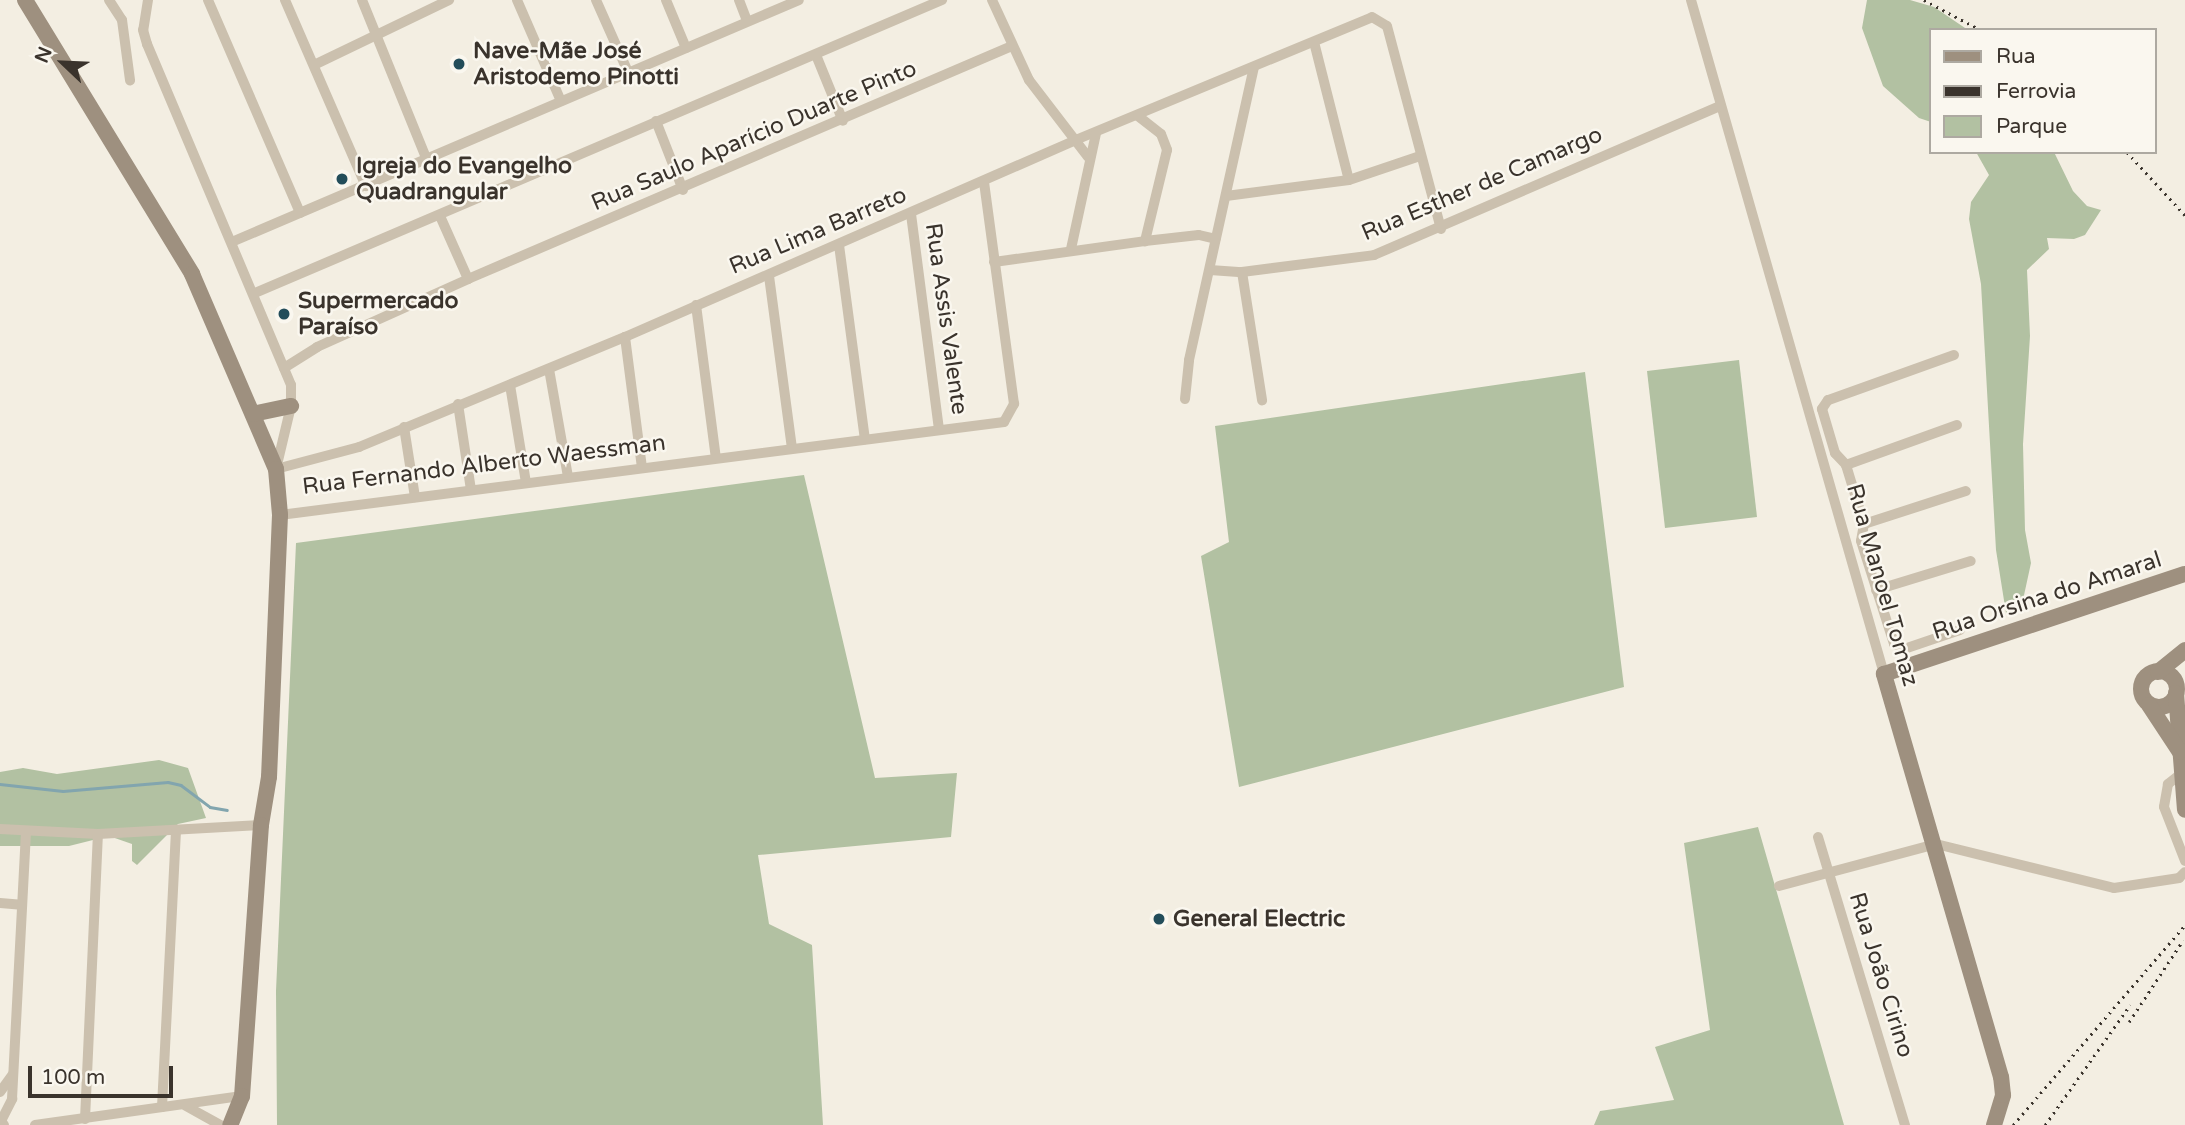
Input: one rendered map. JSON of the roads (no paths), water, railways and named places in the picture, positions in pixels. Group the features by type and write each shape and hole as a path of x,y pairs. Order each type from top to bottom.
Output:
{"street":[{"path":"25,0 192,274 276,469 280,515"},
{"path":"109,0 122,20 130,80"},
{"path":"148,0 143,30 147,44 234,241 291,385 291,405 276,469"},
{"path":"208,0 300,213"},
{"path":"285,0 366,186"},
{"path":"362,0 427,160"},
{"path":"314,65 436,2 449,0"},
{"path":"517,0 561,102"},
{"path":"596,0 628,72"},
{"path":"667,0 686,48"},
{"path":"739,0 747,21"},
{"path":"234,241 799,0"},
{"path":"255,293 942,0"},
{"path":"992,0 1029,80 1078,139 1088,157"},
{"name":"Rua Manoel Tomaz","path":"1691,0 2001,1077 2003,1095 1994,1125"},
{"name":"Rua Lima Barreto","path":"276,469 359,447 458,404 549,369 696,304 769,276 1078,139 1372,17 1387,26 1420,156"},
{"path":"1314,42 1349,180"},
{"name":"Rua Saulo Aparício Duarte Pinto","path":"284,368 317,347 468,279 683,190 1012,46"},
{"path":"816,55 843,121"},
{"path":"1185,399 1189,360 1254,68"},
{"name":"Rua Esther de Camargo","path":"1210,270 1242,272 1374,255 1441,229 1720,106"},
{"path":"1145,241 1167,150 1152,124 1150,111"},
{"path":"1138,116 1152,124"},
{"path":"656,121 683,190"},
{"path":"1071,249 1088,157 1096,133"},
{"path":"1226,196 1349,180 1420,156 1441,229"},
{"path":"984,181 994,262 1071,249 1199,235 1216,239"},
{"name":"Rua Assis Valente","path":"911,214 939,429"},
{"path":"439,216 468,279"},
{"path":"839,245 865,439"},
{"name":"Rua Fernando Alberto Waessman","path":"230,1125 242,1096 261,825 269,776 280,515 1004,422 1014,404 994,262"},
{"path":"1242,272 1262,400"},
{"path":"769,276 792,448"},
{"path":"696,304 716,458"},
{"path":"625,337 642,468"},
{"path":"1954,355 1824,403 1835,453 1846,465 1864,524 1861,541 1875,590 1897,648 1960,630"},
{"path":"549,369 568,477"},
{"path":"510,384 526,483"},
{"path":"458,404 471,490"},
{"path":"253,414 291,405"},
{"path":"1846,465 1957,425"},
{"path":"404,427 415,497"},
{"path":"1864,524 1966,491"},
{"path":"1838,514 1859,509"},
{"path":"1875,590 1971,561"},
{"name":"Rua Orsina do Amaral","path":"1884,674 2185,574"},
{"path":"2181,754 2142,696 2142,684 2185,650"},
{"path":"2149,705 2169,704 2185,670"},
{"path":"2158,672 2171,676 2176,689 2185,810"},
{"path":"2182,773 2168,784 2164,807 2185,861"},
{"path":"0,830 99,834 261,825"},
{"path":"2,1122 12,1099 26,831"},
{"path":"162,1107 176,831"},
{"path":"85,1119 99,834"},
{"name":"Rua João Cirino","path":"1818,837 1905,1125"},
{"path":"1779,886 1936,844 2115,888 2179,878 2185,872"},
{"path":"0,904 21,905"},
{"path":"0,1092 14,1072"},
{"path":"35,1125 186,1106 242,1096"},
{"path":"186,1106 220,1125"}],"waterway":[{"path":"0,784 63,791 168,782 181,785 210,807 227,810"}],"railway":[{"path":"1924,0 1977,28"},
{"path":"2129,154 2185,215"},
{"path":"2013,1125 2185,925"},
{"path":"2129,1022 2183,940"},
{"path":"2045,1125 2130,1005"}],"place":[{"name":"Nave-Mãe José Aristodemo Pinotti","path":"459,64"},
{"name":"Igreja do Evangelho Quadrangular","path":"342,179"},
{"name":"Supermercado Paraíso","path":"284,314"},
{"name":"General Electric","path":"1159,919"}]}
